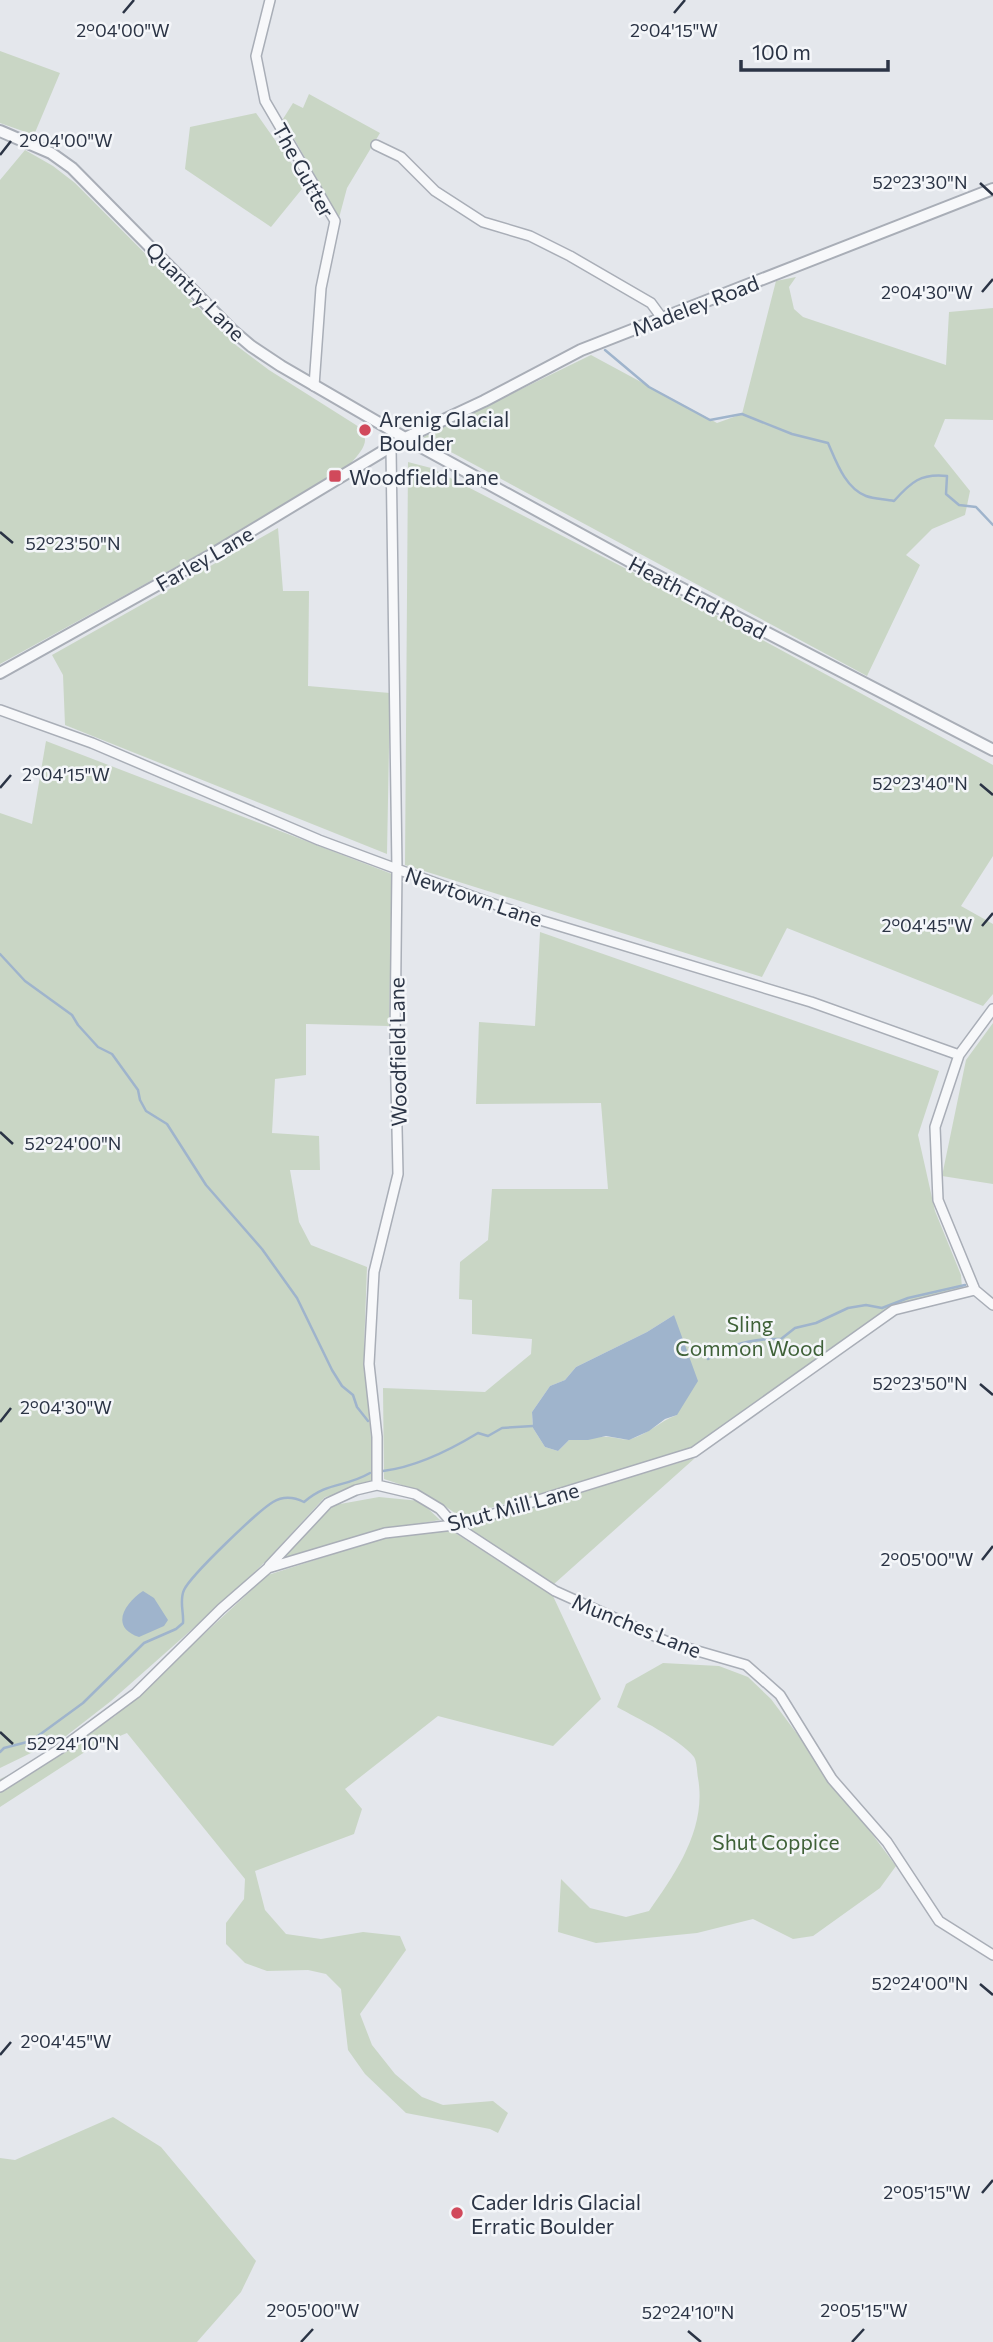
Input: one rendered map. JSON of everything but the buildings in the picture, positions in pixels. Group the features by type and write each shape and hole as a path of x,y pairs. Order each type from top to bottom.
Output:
{"street":[{"name":"The Gutter","path":"270,0 256,56 265,101 335,221 321,288 314,386"},
{"name":"Quantry Lane","path":"0,131 51,153 72,167 231,329 251,346 405,438"},
{"path":"376,145 401,157 435,191 483,222 530,236 570,256 651,303 662,318"},
{"name":"Madeley Road","path":"405,438 484,401 581,350 993,189"},
{"name":"Farley Lane","path":"0,673 211,555 405,438"},
{"name":"Heath End Road","path":"405,438 631,562 993,750"},
{"name":"Woodfield Lane","path":"377,1485 377,1437 369,1364 373,1272 398,1174 391,448"},
{"name":"Newtown Lane","path":"0,710 92,743 318,840 530,917 811,1002 959,1055"},
{"path":"993,1009 959,1055 935,1127 937,1200 975,1290 993,1305"},
{"name":"Shut Mill Lane","path":"0,1787 136,1693 221,1609 268,1568 385,1533 454,1525 694,1452 894,1310 975,1290"},
{"path":"268,1568 328,1503 356,1490 377,1485 415,1494 440,1509 454,1525"},
{"name":"Munches Lane","path":"454,1525 555,1591 670,1643 746,1665 780,1695 832,1779 887,1842 939,1921 993,1955"}],"green space":[{"path":"0,51 60,73 34,135 0,123"},
{"path":"309,94 380,133 347,188 339,218 283,119 293,103 303,108"},
{"path":"256,113 306,184 271,227 185,169 190,127"},
{"path":"25,150 75,183 237,346 269,370 356,425 365,439 362,449 351,463 234,535 0,664 0,180"},
{"path":"796,277 789,287 794,309 803,317 946,365 949,312 993,308 993,420 945,419 934,446 970,491 965,515 932,529 906,555 920,565 867,676 423,437 591,355 717,423 742,414 776,281"},
{"path":"408,462 431,468 733,624 993,765 993,856 961,906 993,924 993,994 983,1006 787,928 762,977 405,865"},
{"path":"278,528 283,591 309,591 308,686 390,693 387,854 65,725 63,675 52,655"},
{"path":"46,741 392,874 389,1026 306,1024 306,1075 275,1079 272,1133 319,1136 320,1170 290,1170 299,1222 311,1245 367,1267 364,1349 375,1488 325,1497 267,1560 224,1601 111,1701 66,1736 0,1768 0,813 32,824"},
{"name":"Sling Common Wood","path":"540,932 939,1071 918,1135 935,1211 961,1275 962,1288 891,1308 877,1316 809,1372 692,1447 460,1517 424,1494 384,1479 383,1388 485,1392 531,1354 532,1339 472,1334 472,1300 459,1299 460,1262 488,1240 492,1189 608,1189 601,1103 476,1104 479,1022 535,1026","holes":["674,1315 677,1415 631,1439 604,1437 569,1440 558,1451 545,1447 533,1428 532,1412 550,1386 565,1380 576,1367 647,1332"]},
{"path":"993,1023 993,1184 942,1176 966,1060"},
{"path":"695,1458 554,1584 464,1527"},
{"path":"379,1497 420,1501 440,1520 382,1530 279,1560 329,1506"},
{"path":"449,1529 553,1596 601,1699 553,1746 438,1716 345,1789 362,1809 354,1834 255,1871 265,1910 286,1934 321,1939 363,1932 400,1936 406,1950 360,2014 372,2045 395,2074 422,2097 443,2105 493,2101 508,2113 498,2133 490,2129 406,2113 365,2074 348,2050 341,1989 326,1974 308,1970 267,1971 245,1963 226,1944 226,1923 244,1899 245,1879 127,1733 91,1748 0,1807 0,1779 67,1747 115,1716 268,1575 384,1538"},
{"name":"Shut Coppice","path":"663,1663 719,1666 748,1677 771,1699 896,1866 880,1888 813,1936 793,1939 753,1919 697,1933 596,1943 558,1932 561,1879 590,1908 626,1917 649,1911 679,1865 694,1832 700,1797 694,1757 669,1736 617,1707 626,1684"},
{"path":"113,2117 161,2147 256,2261 241,2292 197,2342 0,2342 0,2158 15,2160"}],"water":[{"path":"674,1315 698,1381 677,1415 629,1440 606,1436 569,1440 558,1451 545,1447 533,1428 532,1412 550,1386 565,1380 576,1367 647,1332"},
{"path":"143,1591 154,1598 168,1620 164,1626 139,1637 130,1633 122,1621 126,1608"}],"waterway":[{"path":"605,350 649,387 710,420 742,414 792,434 828,443 838,466 852,487 866,496 894,501 917,480 930,476 947,476 946,494 959,505 976,507 993,525"},
{"path":"0,954 25,981 72,1015 98,1047 112,1054 138,1090 146,1111 167,1124 206,1185 262,1249 297,1298 332,1370 342,1386 353,1395 357,1407 368,1421"},
{"path":"708,1359 743,1343 781,1339 795,1328 816,1323 848,1308 866,1305 882,1308 908,1298 965,1285"},
{"path":"383,1471 432,1457 478,1433 488,1436 502,1428 533,1426"},
{"path":"0,1752 4,1748 31,1741 83,1703 144,1643 176,1629 183,1623 182,1598 189,1582 225,1544 265,1508 285,1498 304,1502 321,1491 370,1473"}],"place":[{"name":"Arenig Glacial Boulder","path":"365,430"},
{"name":"Woodfield Lane","path":"335,476"},
{"name":"Cader Idris Glacial Erratic Boulder","path":"457,2213"}]}
